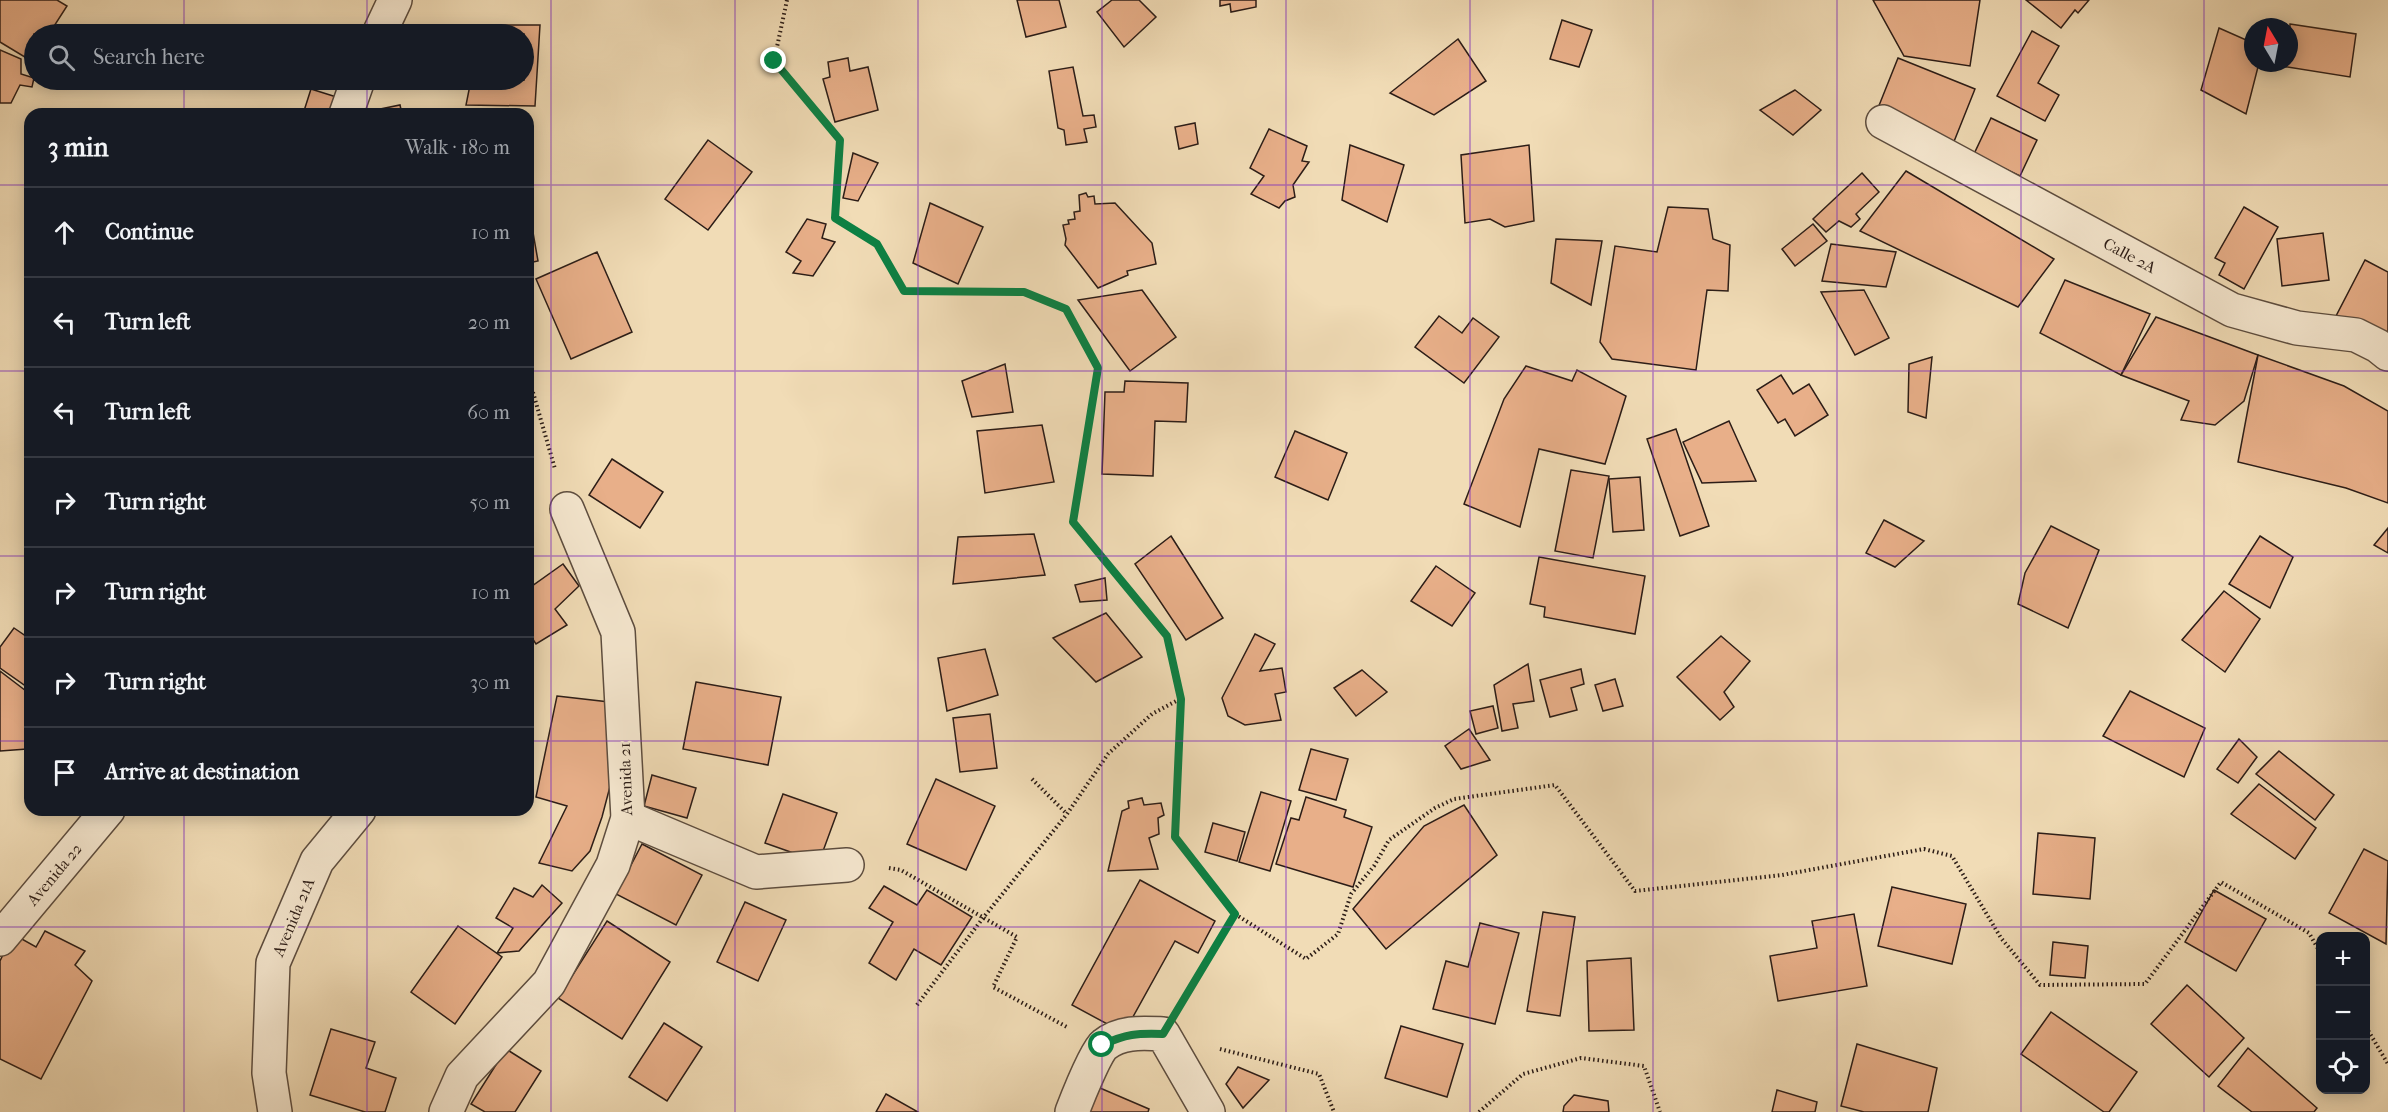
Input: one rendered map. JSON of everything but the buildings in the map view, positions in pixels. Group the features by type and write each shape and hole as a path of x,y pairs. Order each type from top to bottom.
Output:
{"street":[{"path":"384,24 395,0"},
{"path":"348,108 354,90"},
{"name":"Calle 2A","path":"1883,122 2232,309 2297,328 2356,335 2388,354"},
{"name":"Avenida 21","path":"446,1112 462,1076 549,983 613,865 628,818 618,632 567,509"},
{"name":"Avenida 22","path":"0,939 103,816"},
{"name":"Avenida 21A","path":"274,1112 269,1073 273,963 317,861 354,816"},
{"path":"628,818 756,872 847,865"},
{"path":"1071,1112 1102,1045 1122,1036 1136,1033 1163,1034 1208,1112"}],"path":[{"path":"787,0 774,61 840,140 835,218 877,244 904,291 1024,292 1066,309 1098,368 1073,522 1167,636 1181,699 1175,837 1235,914 1306,959 1338,934 1351,894 1374,866 1389,840 1435,808 1454,799 1555,785 1635,891 1782,875 1924,849 1952,856 2001,938 2040,985 2145,984 2221,882 2309,933 2316,945"},
{"path":"534,396 567,509"},
{"path":"917,1005 983,918 1067,814 1108,754 1152,714 1181,699"},
{"path":"1032,779 1067,814"},
{"path":"847,865 901,870 1017,937 993,987 1102,1045"},
{"path":"1235,914 1163,1034 1319,1074 1334,1112"},
{"path":"2370,1034 2388,1065"},
{"path":"1479,1112 1523,1074 1581,1058 1644,1066 1660,1112"}],"route":[{"path":"774,61 840,140 835,218 877,244 904,291 1024,292 1066,309 1098,368 1073,522 1167,636 1181,699 1175,837 1235,914 1163,1034 1136,1033 1122,1036 1102,1045"}]}
